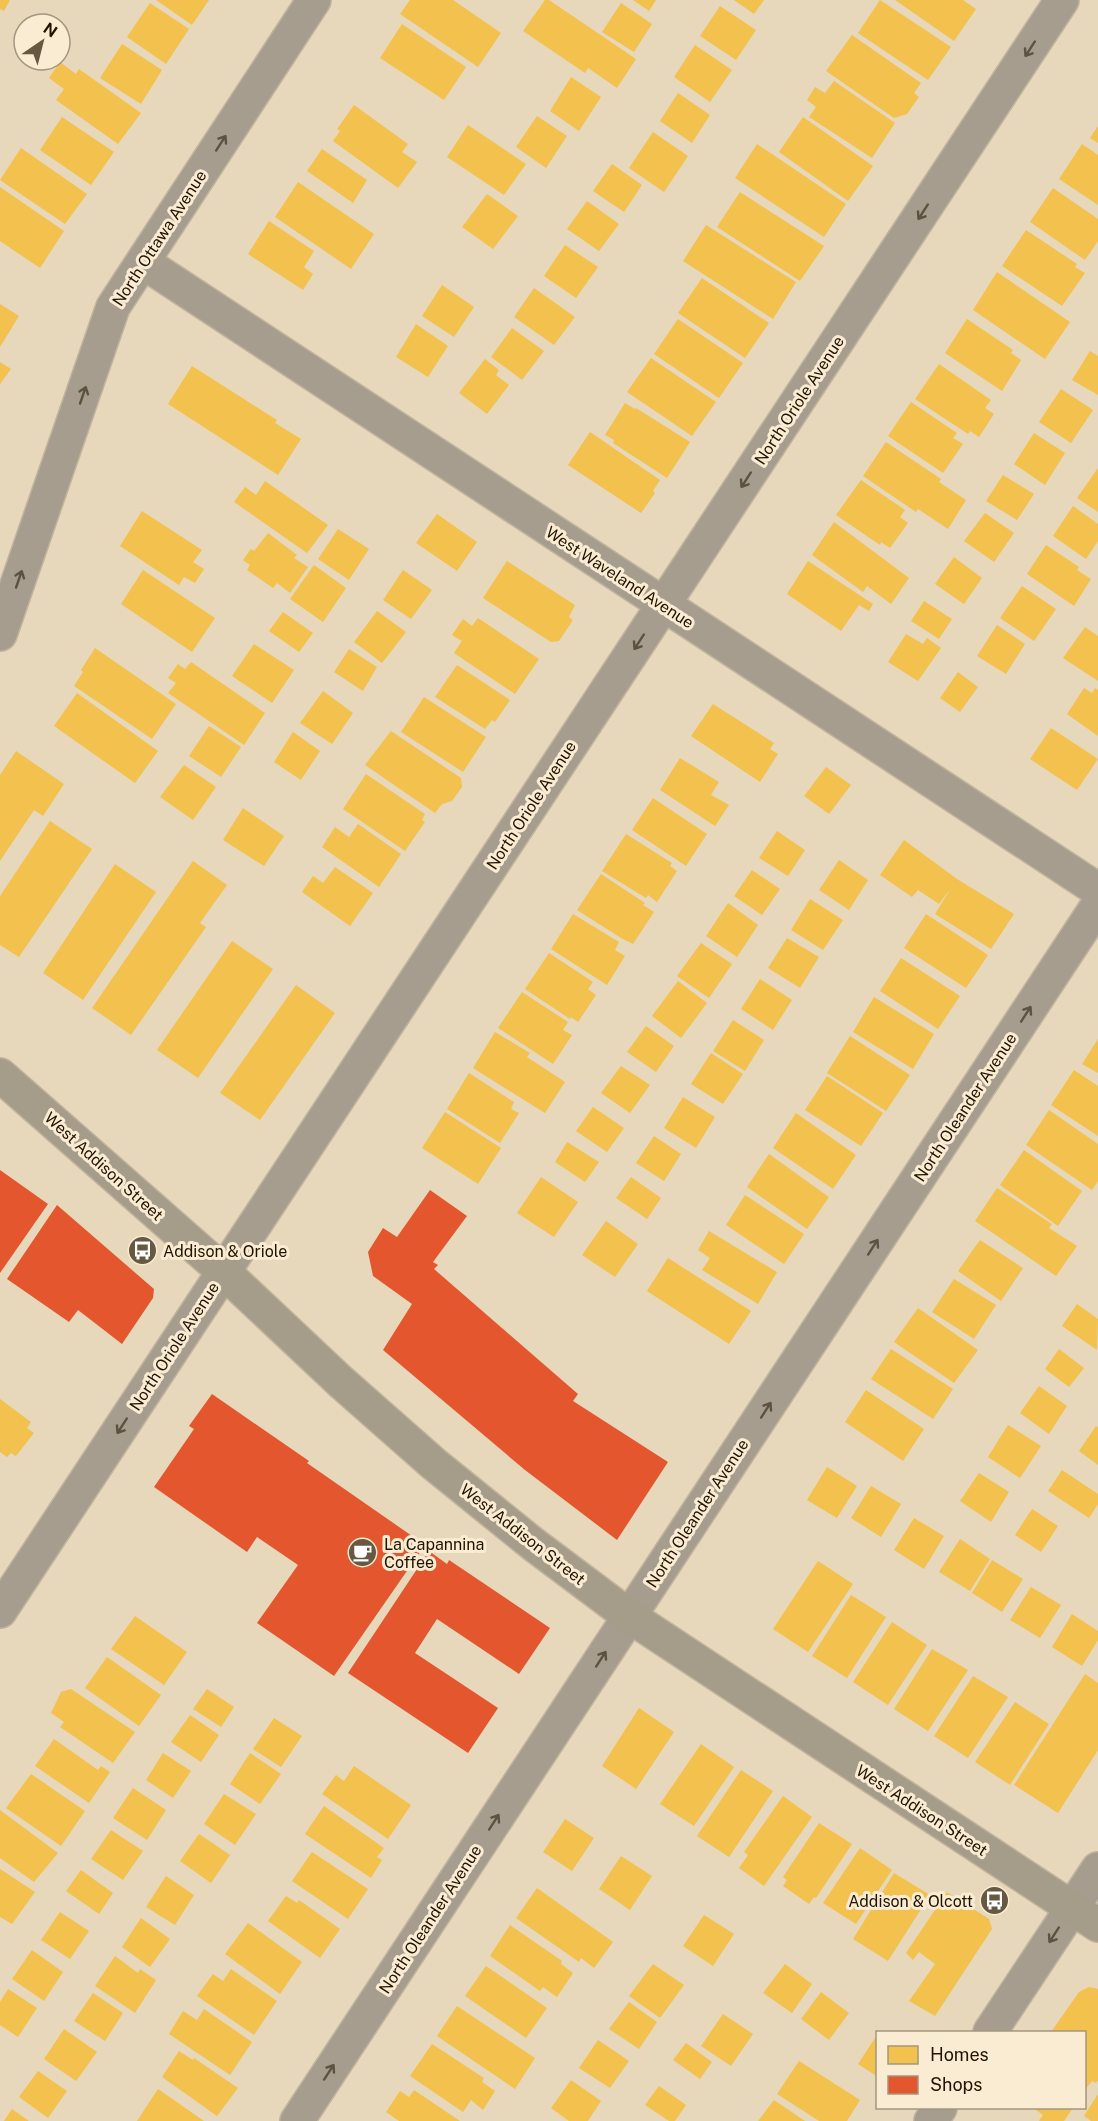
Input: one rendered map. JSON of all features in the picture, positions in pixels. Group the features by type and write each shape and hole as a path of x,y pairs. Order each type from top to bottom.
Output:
{"street":[{"name":"North Ottawa Avenue","path":"0,634 113,307 314,0"},
{"name":"North Oriole Avenue","path":"0,1611 1062,0"},
{"name":"West Waveland Avenue","path":"143,262 1098,890"},
{"name":"North Oleander Avenue","path":"297,2121 1098,905"},
{"name":"West Addison Street","path":"0,1075 224,1272 341,1382 434,1464 533,1544 629,1616 1085,1916"},
{"path":"991,2031 1085,1916 1098,1869"}],"building: Homes":[{"path":"0,0 10,0 4,11 0,9"},
{"path":"156,0 209,0 192,25"},
{"path":"410,0 453,0 501,33 478,67 400,14"},
{"path":"545,0 549,0 636,59 617,88 588,68 585,73 523,31"},
{"path":"633,0 656,0 649,11"},
{"path":"734,0 764,0 754,14"},
{"path":"880,0 951,47 928,80 858,33"},
{"path":"895,0 963,0 976,9 954,41"},
{"path":"150,3 189,29 166,64 127,37"},
{"path":"621,3 652,24 634,52 602,32"},
{"path":"720,6 756,30 736,60 700,36"},
{"path":"402,24 466,67 444,100 380,58"},
{"path":"852,35 921,83 914,93 919,97 907,114 894,118 826,71"},
{"path":"122,44 162,70 141,104 100,78"},
{"path":"695,45 732,70 710,102 674,77"},
{"path":"79,69 141,113 118,144 56,100 64,89 49,78 53,72 72,71 76,74"},
{"path":"571,77 601,97 579,131 550,111"},
{"path":"834,81 895,123 872,158 809,117 816,107 807,100 815,87 825,93"},
{"path":"678,93 710,115 692,143 660,121"},
{"path":"354,105 408,144 402,152 417,162 398,188 333,141 340,131 337,129"},
{"path":"537,116 567,136 546,168 516,147"},
{"path":"62,117 114,152 91,185 40,150"},
{"path":"803,117 873,166 848,201 779,152"},
{"path":"468,125 526,164 504,195 447,157"},
{"path":"1098,126 1098,143 1090,138"},
{"path":"653,132 688,156 664,192 629,168"},
{"path":"757,144 846,204 824,237 735,178"},
{"path":"1082,144 1098,155 1098,205 1059,179"},
{"path":"21,148 87,194 65,224 0,180"},
{"path":"322,149 367,180 353,203 307,171"},
{"path":"612,164 642,185 624,212 593,191"},
{"path":"298,182 374,234 351,269 275,217"},
{"path":"0,187 64,231 40,268 0,241"},
{"path":"1053,188 1098,219 1098,241 1085,260 1030,222"},
{"path":"740,192 824,246 800,281 717,227"},
{"path":"487,194 518,216 493,249 462,227"},
{"path":"587,201 619,224 599,251 567,229"},
{"path":"269,221 314,251 304,267 313,274 303,290 248,254"},
{"path":"706,225 796,282 773,319 683,261"},
{"path":"1026,230 1077,264 1075,267 1085,273 1062,306 1002,266"},
{"path":"565,245 598,267 576,298 544,276"},
{"path":"997,272 1070,322 1045,359 973,310"},
{"path":"702,278 769,323 745,358 678,313"},
{"path":"442,285 474,307 454,337 422,316"},
{"path":"534,288 575,317 554,345 514,317"},
{"path":"0,304 19,316 0,347"},
{"path":"678,319 743,363 719,398 654,354"},
{"path":"967,319 1013,350 1011,353 1021,360 1002,391 945,353"},
{"path":"416,324 448,346 428,377 396,357"},
{"path":"512,328 544,351 522,380 491,357"},
{"path":"1090,351 1098,356 1098,395 1072,380"},
{"path":"651,358 716,402 692,436 627,392"},
{"path":"485,359 499,370 496,375 509,385 487,414 459,393"},
{"path":"0,362 11,369 0,384"},
{"path":"939,364 991,400 985,408 994,414 979,437 970,431 968,434 915,399"},
{"path":"192,366 277,420 275,423 301,439 278,475 168,404"},
{"path":"1061,389 1093,410 1071,443 1039,422"},
{"path":"911,402 957,433 953,438 963,444 943,473 888,436"},
{"path":"625,403 690,442 667,478 613,443 614,440 605,435"},
{"path":"590,432 660,480 653,491 655,493 641,513 568,465"},
{"path":"1034,433 1065,453 1045,485 1014,464"},
{"path":"886,442 941,479 939,482 966,500 948,529 918,509 916,512 863,476"},
{"path":"1098,468 1098,512 1077,498"},
{"path":"1003,475 1034,494 1017,520 986,501"},
{"path":"861,480 905,510 900,517 908,523 890,548 881,542 880,545 836,515"},
{"path":"265,481 328,525 307,553 234,502 245,487 256,495"},
{"path":"1073,506 1098,524 1098,541 1086,559 1053,536"},
{"path":"142,511 202,550 193,562 204,569 195,583 184,577 179,585 120,546"},
{"path":"985,513 1014,533 994,562 964,541"},
{"path":"437,514 477,542 457,571 416,543"},
{"path":"834,522 909,578 891,604 867,586 863,592 812,555"},
{"path":"338,529 369,549 349,580 318,559"},
{"path":"268,533 297,555 294,558 308,567 290,593 277,583 273,588 247,570 250,565 243,560 251,549 254,551"},
{"path":"1046,545 1079,567 1077,570 1091,579 1074,606 1027,574"},
{"path":"954,557 982,578 964,604 935,584"},
{"path":"507,561 575,605 569,617 573,620 559,641 551,642 483,598"},
{"path":"808,561 873,604 869,611 859,605 841,631 787,594"},
{"path":"314,565 346,588 323,622 290,599"},
{"path":"143,570 215,618 192,652 121,604"},
{"path":"403,570 432,590 411,619 383,600"},
{"path":"1022,586 1056,609 1034,641 1000,618"},
{"path":"924,601 952,619 939,639 911,621"},
{"path":"377,611 406,632 382,663 354,642"},
{"path":"283,612 313,633 299,652 269,631"},
{"path":"478,618 539,659 515,694 454,653 462,641 452,635 463,619 472,626"},
{"path":"997,625 1025,644 1006,674 977,656"},
{"path":"1085,627 1098,636 1098,681 1063,658"},
{"path":"906,634 923,644 927,638 941,648 918,681 888,662"},
{"path":"254,644 294,670 272,703 232,676"},
{"path":"95,648 176,704 152,739 74,686"},
{"path":"349,649 377,667 363,691 334,672"},
{"path":"191,662 265,713 244,745 168,693 176,683 168,678 178,664 185,669"},
{"path":"457,665 510,700 495,722 492,720 485,729 435,697"},
{"path":"958,672 978,687 960,712 940,698"},
{"path":"1084,688 1092,693 1095,688 1098,690 1098,736 1067,714"},
{"path":"323,691 353,713 332,744 300,723"},
{"path":"77,693 158,751 135,783 54,726"},
{"path":"424,697 486,737 463,772 401,732"},
{"path":"713,704 774,743 770,749 778,754 760,782 691,736"},
{"path":"209,726 241,747 221,777 189,756"},
{"path":"1051,728 1098,759 1077,790 1030,759"},
{"path":"391,731 461,778 462,787 452,801 442,804 435,813 365,765"},
{"path":"293,732 320,751 301,780 274,762"},
{"path":"16,751 64,784 43,816 34,810 0,861 0,775"},
{"path":"680,758 719,782 711,795 729,805 715,826 660,790"},
{"path":"184,765 216,787 193,820 160,797"},
{"path":"826,767 851,785 829,814 804,796"},
{"path":"366,774 425,814 422,820 425,822 405,851 343,809"},
{"path":"653,798 707,834 686,866 632,830"},
{"path":"243,808 284,836 264,866 223,840"},
{"path":"50,821 92,849 19,957 0,945 0,896"},
{"path":"358,824 401,854 379,887 322,847 335,827 349,837"},
{"path":"777,831 805,850 788,876 759,858"},
{"path":"626,834 672,863 670,866 677,871 657,902 648,895 646,898 602,871"},
{"path":"904,840 957,879 1014,914 991,949 935,914 951,888 939,904 918,890 912,897 880,875"},
{"path":"839,860 868,880 849,910 819,890"},
{"path":"193,861 227,885 200,923 206,927 131,1035 92,1008"},
{"path":"115,864 156,892 83,1000 43,973"},
{"path":"335,867 373,893 350,926 302,892 313,876 323,883"},
{"path":"752,870 780,889 762,915 734,896"},
{"path":"601,874 645,903 643,905 654,912 633,944 577,910"},
{"path":"810,899 843,920 823,950 791,930"},
{"path":"728,903 758,925 737,957 706,936"},
{"path":"573,914 619,942 615,950 625,956 607,985 551,949"},
{"path":"926,914 988,955 966,988 904,948"},
{"path":"787,938 819,957 800,988 768,968"},
{"path":"232,941 273,969 198,1078 157,1050"},
{"path":"701,943 732,964 709,998 677,976"},
{"path":"549,953 593,982 588,989 596,995 578,1022 525,989"},
{"path":"901,958 960,996 938,1029 880,991"},
{"path":"760,979 792,1000 773,1030 741,1009"},
{"path":"678,981 707,1003 681,1038 652,1016"},
{"path":"296,985 335,1013 260,1120 220,1093"},
{"path":"522,992 568,1022 563,1030 572,1035 553,1064 498,1028"},
{"path":"874,997 934,1034 913,1069 853,1032"},
{"path":"733,1020 764,1040 745,1071 713,1051"},
{"path":"646,1026 674,1046 656,1072 627,1052"},
{"path":"495,1032 530,1053 527,1057 565,1082 545,1113 473,1068"},
{"path":"850,1036 910,1075 886,1111 827,1073"},
{"path":"1098,1039 1098,1073 1082,1064"},
{"path":"711,1053 743,1074 723,1104 691,1084"},
{"path":"621,1066 650,1085 630,1113 601,1093"},
{"path":"1074,1070 1098,1086 1098,1136 1051,1105"},
{"path":"469,1073 514,1102 511,1109 519,1113 500,1143 447,1109"},
{"path":"827,1076 883,1113 861,1146 805,1110"},
{"path":"683,1097 715,1117 696,1148 664,1128"},
{"path":"593,1107 624,1128 607,1152 576,1131"},
{"path":"1049,1110 1098,1144 1098,1181 1092,1190 1026,1145"},
{"path":"445,1112 501,1148 478,1184 422,1148"},
{"path":"796,1113 856,1155 833,1189 773,1148"},
{"path":"654,1136 681,1154 664,1181 636,1163"},
{"path":"567,1142 599,1162 585,1182 555,1162"},
{"path":"1024,1150 1082,1191 1058,1226 1000,1185"},
{"path":"769,1154 829,1197 807,1229 747,1187"},
{"path":"541,1177 578,1202 554,1237 517,1213"},
{"path":"631,1177 661,1198 647,1219 616,1198"},
{"path":"997,1188 1052,1224 1049,1228 1077,1246 1056,1276 975,1221"},
{"path":"745,1195 804,1234 784,1264 726,1225"},
{"path":"606,1221 638,1244 615,1277 582,1255"},
{"path":"709,1231 777,1272 758,1304 702,1270 710,1258 698,1250"},
{"path":"980,1240 1023,1268 1001,1301 958,1271"},
{"path":"668,1258 751,1311 729,1344 647,1291"},
{"path":"954,1279 996,1305 974,1339 932,1312"},
{"path":"1077,1304 1098,1319 1097,1350 1062,1326"},
{"path":"918,1308 978,1350 954,1383 894,1342"},
{"path":"891,1349 953,1389 933,1419 871,1379"},
{"path":"1059,1349 1084,1368 1069,1387 1045,1369"},
{"path":"1039,1386 1067,1406 1049,1434 1020,1413"},
{"path":"866,1390 924,1429 903,1461 845,1422"},
{"path":"0,1399 31,1422 27,1428 34,1433 16,1456 11,1453 7,1457 0,1452"},
{"path":"1008,1425 1041,1446 1020,1478 988,1457"},
{"path":"1096,1426 1098,1427 1098,1465 1079,1451"},
{"path":"827,1467 857,1486 837,1518 807,1500"},
{"path":"1062,1470 1098,1494 1098,1504 1089,1518 1048,1491"},
{"path":"979,1473 1009,1492 991,1522 960,1501"},
{"path":"871,1486 901,1504 881,1537 851,1518"},
{"path":"1032,1509 1058,1526 1041,1552 1015,1535"},
{"path":"914,1518 944,1536 924,1569 894,1550"},
{"path":"960,1539 990,1559 970,1591 939,1572"},
{"path":"992,1560 1023,1579 1002,1612 972,1593"},
{"path":"818,1561 853,1584 808,1652 773,1629"},
{"path":"1031,1587 1061,1605 1040,1638 1010,1620"},
{"path":"851,1595 886,1617 847,1678 812,1656"},
{"path":"1072,1614 1098,1631 1098,1640 1082,1666 1052,1647"},
{"path":"135,1616 187,1652 164,1685 111,1649"},
{"path":"892,1622 927,1645 888,1705 853,1682"},
{"path":"932,1649 968,1670 928,1731 894,1709"},
{"path":"107,1657 161,1695 139,1726 85,1688"},
{"path":"1085,1674 1098,1683 1098,1750 1058,1813 1014,1785"},
{"path":"973,1676 1008,1697 968,1758 934,1736"},
{"path":"71,1689 135,1732 113,1763 60,1727 64,1722 51,1713 61,1692"},
{"path":"207,1689 234,1707 221,1727 193,1709"},
{"path":"1015,1702 1049,1724 1010,1785 975,1762"},
{"path":"639,1708 674,1732 636,1789 602,1766"},
{"path":"190,1715 219,1735 201,1762 171,1742"},
{"path":"274,1718 302,1736 281,1767 253,1749"},
{"path":"54,1739 98,1770 101,1766 110,1772 89,1803 35,1766"},
{"path":"701,1744 734,1767 694,1826 660,1804"},
{"path":"163,1753 191,1771 173,1798 146,1780"},
{"path":"250,1753 281,1774 260,1804 230,1784"},
{"path":"354,1766 411,1805 388,1839 322,1794 336,1775 344,1781"},
{"path":"741,1770 773,1791 729,1857 697,1836"},
{"path":"31,1774 85,1811 61,1846 6,1808"},
{"path":"133,1788 166,1810 147,1840 113,1818"},
{"path":"224,1794 256,1814 235,1845 204,1824"},
{"path":"783,1796 812,1817 764,1886 739,1868 748,1855 744,1852"},
{"path":"324,1806 384,1848 377,1857 382,1860 371,1878 305,1834"},
{"path":"0,1810 58,1853 34,1882 0,1858"},
{"path":"565,1819 594,1838 572,1871 543,1852"},
{"path":"819,1823 852,1844 816,1898 814,1897 809,1904 783,1886 787,1880 783,1877"},
{"path":"111,1830 143,1851 123,1880 91,1859"},
{"path":"199,1834 230,1855 211,1883 180,1861"},
{"path":"860,1848 892,1870 856,1924 823,1903"},
{"path":"312,1852 368,1889 348,1919 292,1881"},
{"path":"621,1856 652,1876 630,1910 599,1889"},
{"path":"0,1869 35,1892 12,1924 0,1917"},
{"path":"81,1870 113,1893 99,1914 66,1891"},
{"path":"894,1873 930,1895 888,1961 853,1939"},
{"path":"166,1876 194,1895 175,1925 146,1907"},
{"path":"537,1888 613,1942 594,1968 581,1958 579,1962 516,1918"},
{"path":"947,1892 989,1919 992,1929 935,2016 909,2001 935,1964 919,1952 913,1960 906,1953"},
{"path":"286,1896 297,1903 299,1900 340,1929 320,1958 268,1921"},
{"path":"60,1912 89,1931 70,1959 41,1940"},
{"path":"704,1915 734,1934 713,1966 683,1946"},
{"path":"141,1918 170,1939 150,1967 122,1947"},
{"path":"248,1923 302,1962 280,1994 225,1954"},
{"path":"510,1925 562,1961 561,1964 573,1973 557,1997 543,1987 540,1991 490,1956"},
{"path":"32,1950 63,1972 44,2001 12,1979"},
{"path":"115,1956 138,1973 140,1969 156,1980 135,2013 95,1986"},
{"path":"653,1964 684,1985 660,2018 629,1996"},
{"path":"785,1964 812,1984 792,2013 763,1993"},
{"path":"486,1966 547,2008 526,2038 465,1996"},
{"path":"231,1969 277,2001 254,2035 197,1996 213,1974 223,1981"},
{"path":"1089,1987 1098,1989 1098,2080 1096,2083 1092,2081 1086,2088 1086,2031 1052,2031 1079,1992"},
{"path":"8,1989 37,2008 18,2037 0,2025 0,2002"},
{"path":"821,1992 849,2013 829,2040 801,2019"},
{"path":"93,1993 123,2013 105,2041 74,2021"},
{"path":"629,2002 657,2022 639,2049 609,2029"},
{"path":"457,2006 535,2058 515,2089 437,2036"},
{"path":"204,2009 252,2042 230,2075 169,2034 183,2011 197,2020"},
{"path":"723,2014 753,2034 731,2066 701,2046"},
{"path":"64,2029 97,2052 76,2081 44,2059"},
{"path":"875,2038 876,2039 876,2076 858,2064"},
{"path":"598,2040 629,2061 610,2088 579,2068"},
{"path":"686,2043 712,2062 700,2079 673,2060"},
{"path":"432,2044 484,2078 482,2082 495,2091 483,2110 471,2100 463,2112 410,2076"},
{"path":"179,2051 193,2060 194,2058 238,2088 217,2116 162,2077"},
{"path":"799,2061 860,2100 847,2121 819,2121 777,2094"},
{"path":"38,2071 67,2091 48,2118 19,2097"},
{"path":"571,2080 601,2101 588,2121 569,2121 551,2108"},
{"path":"659,2086 686,2105 675,2121 669,2121 645,2105"},
{"path":"158,2089 204,2121 137,2121"},
{"path":"414,2090 460,2121 399,2121 386,2112 400,2091 409,2097"},
{"path":"1098,2094 1098,2121 1091,2121 1084,2116"},
{"path":"774,2100 805,2121 758,2121"},
{"path":"12,2109 29,2121 4,2121"},
{"path":"1034,2109 1072,2109 1064,2121 1039,2121 1043,2115"}],"building: Shops":[{"path":"0,1170 48,1204 0,1273"},
{"path":"430,1190 467,1216 433,1262 438,1265 434,1269 578,1394 573,1401 668,1462 617,1540 525,1470 383,1350 412,1304 373,1276 368,1252 383,1228 397,1237"},
{"path":"57,1205 154,1289 153,1298 122,1344 78,1310 69,1322 7,1279"},
{"path":"212,1394 425,1545 334,1676 257,1623 298,1565 257,1537 247,1552 154,1487 194,1429 189,1426"},
{"path":"429,1551 447,1564 449,1560 550,1628 519,1674 437,1619 415,1653 498,1708 468,1753 348,1673"}],"place":[{"name":"Addison & Oriole","path":"142,1251"},
{"name":"La Capannina Coffee","path":"363,1553"},
{"name":"Addison & Olcott","path":"994,1901"}]}
